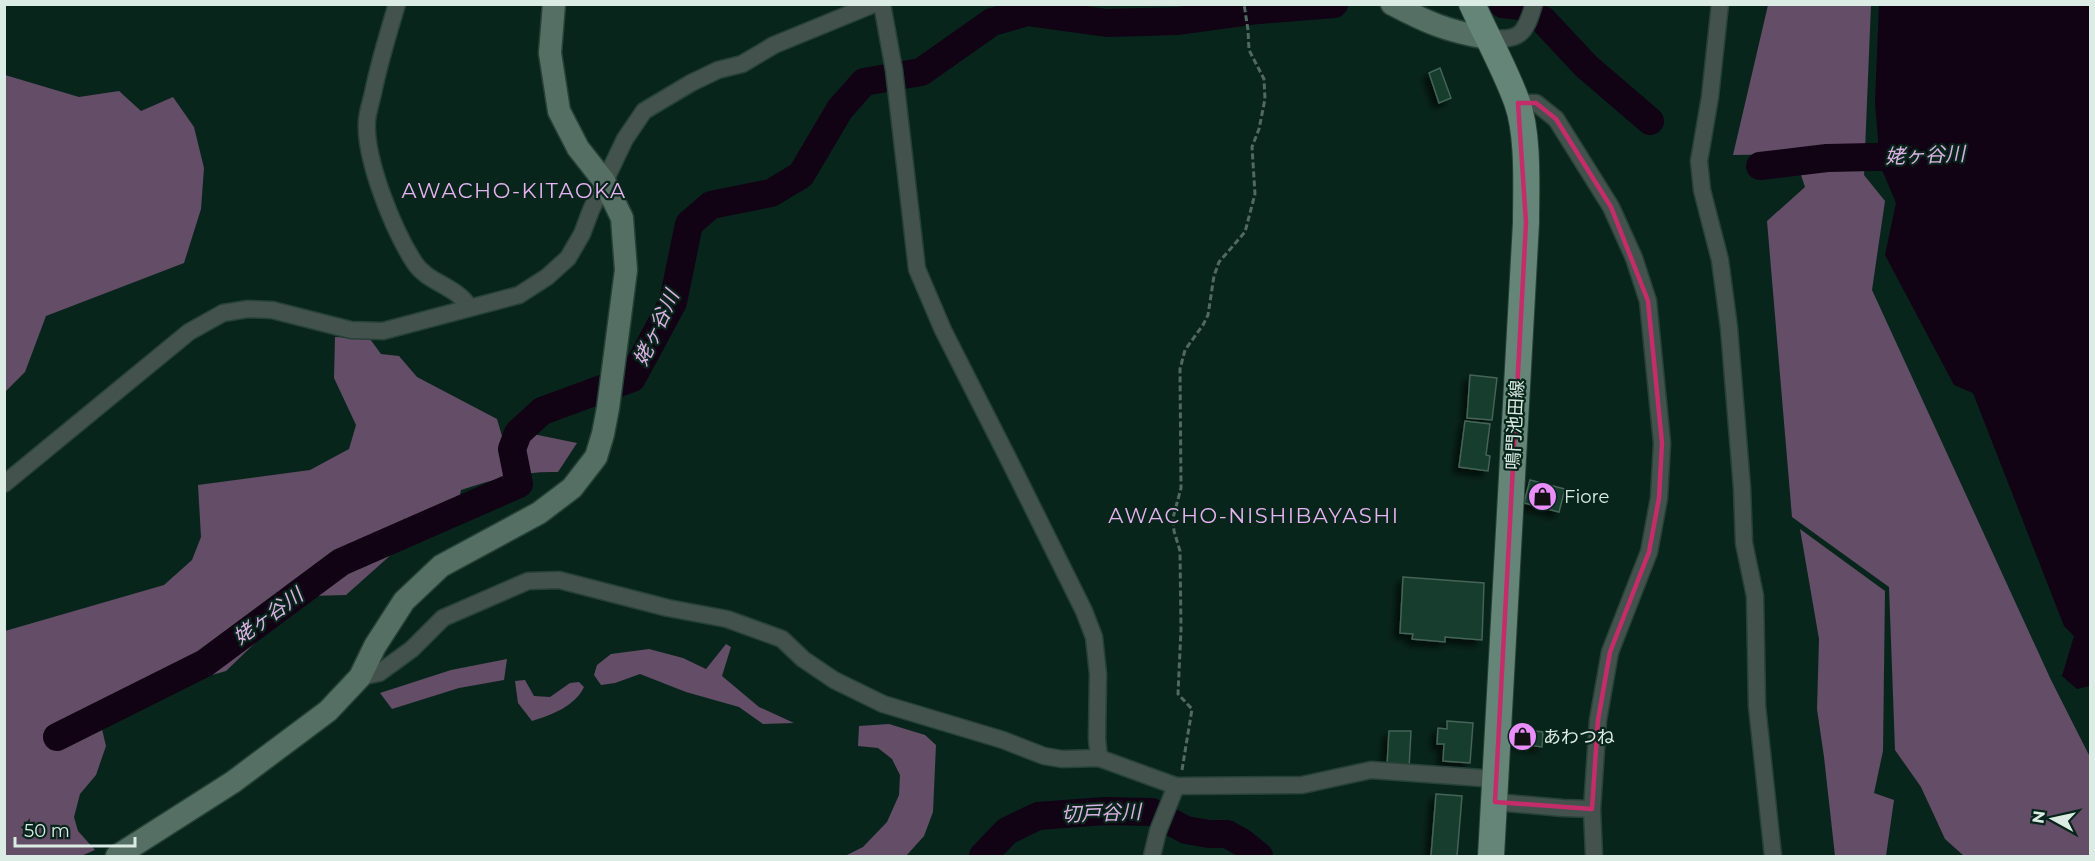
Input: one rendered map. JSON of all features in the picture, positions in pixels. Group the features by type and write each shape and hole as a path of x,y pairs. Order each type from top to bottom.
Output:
{"main road":[{"name":"鳴門池田線","path":"1472,4 1518,103 1525,152 1526,223 1491,856"}],"street":[{"path":"397,4 367,119 368,145 388,212 414,263 429,278 465,299 470,307"},
{"path":"117,856 242,775 328,711 360,677 375,646 404,601 441,566 539,513 572,488 596,457 608,408 626,270 622,218 604,182 578,148 559,111 550,52 554,4"},
{"path":"4,484 189,332 224,313 248,309 272,310 351,330 383,331 519,295 547,277 568,258 582,234 625,140 644,111 718,70 742,64 774,45 874,4"},
{"path":"882,4 895,76 917,269 943,330 1084,611 1094,638 1098,674 1099,758"},
{"path":"1392,4 1428,24 1453,32 1504,40 1516,37 1528,27 1534,4"},
{"path":"1720,4 1710,97 1699,161 1702,190 1720,260 1729,328 1742,488 1744,543 1755,596 1756,706 1773,856"},
{"path":"1518,103 1536,103 1556,119 1611,207 1634,258 1648,301 1662,443 1659,498 1648,552 1610,652 1598,720 1592,809 1594,856"},
{"path":"360,677 379,673 412,649 442,618 528,582 559,580 668,608 727,619 782,639 803,658 834,680 883,704 1002,740 1044,756 1062,759 1099,758 1176,786 1302,785 1371,770 1495,790 1563,808 1592,809"},
{"path":"1152,856 1176,786"}],"path":[{"path":"1176,786 1182,769 1192,709 1178,694 1181,628 1180,550 1174,531 1173,518 1181,488 1180,369 1185,350 1208,315 1214,276 1219,262 1245,232 1255,194 1252,147 1259,129 1265,99 1264,79 1249,50 1244,4"}],"highlighted area":[{"path":"1518,103 1536,103 1556,119 1611,207 1648,301 1662,443 1659,498 1649,552 1610,652 1598,720 1592,809 1495,802 1526,223"}],"shaded area":[{"path":"1768,5 1871,5 1864,175 1885,201 1872,290 2051,680 2090,757 2090,856 1964,856 1945,839 1921,787 1895,750 1889,587 1792,517 1767,221 1805,187 1794,154 1733,155"},
{"path":"5,75 79,97 119,91 141,111 173,97 194,127 204,168 201,209 184,263 46,316 25,372 5,392"},
{"path":"335,337 370,339 381,354 399,356 417,377 497,419 502,436 533,434 577,443 558,472 509,476 461,490 458,505 402,545 346,595 310,596 271,625 226,671 97,708 106,746 96,775 80,794 74,817 78,831 95,850 81,856 5,856 5,631 164,585 192,560 201,537 198,485 310,470 349,449 356,425 334,378"},
{"path":"1800,529 1885,591 1883,751 1874,793 1894,800 1886,856 1835,856 1817,709 1819,639"},
{"path":"726,644 731,647 722,676 759,707 794,723 763,724 739,707 686,692 640,674 615,683 601,685 594,675 597,665 611,654 649,649 683,658 706,669"},
{"path":"507,659 504,680 459,688 392,709 380,693 451,670"},
{"path":"525,680 534,696 550,697 570,683 579,682 584,687 569,705 532,721 518,703 515,681"},
{"path":"889,724 925,735 936,745 933,812 924,836 906,856 845,856 863,847 887,822 899,795 900,775 892,759 878,748 858,746 859,726"}],"water":[{"path":"1879,5 2090,5 2090,686 2077,689 2062,676 2074,636 2064,626 1973,393 1954,385 1885,255 1896,203 1880,165 1875,103"}],"building":[{"path":"1440,68 1451,98 1439,103 1429,73"},
{"path":"1470,375 1497,378 1492,420 1467,418"},
{"path":"1465,421 1490,424 1486,455 1490,456 1488,471 1459,467"},
{"path":"1530,480 1565,489 1559,512 1524,503"},
{"path":"1403,577 1484,583 1482,640 1445,637 1445,642 1412,639 1413,634 1400,633"},
{"path":"1447,721 1473,723 1470,763 1443,761 1444,744 1437,744 1438,728 1447,729"},
{"path":"1518,729 1543,732 1542,747 1516,743"},
{"path":"1389,731 1411,731 1409,768 1387,766"},
{"path":"1436,794 1462,796 1457,856 1431,856"}],"waterway":[{"name":"姥ヶ谷川","path":"57,737 205,663 341,562 519,484 512,449 518,433 542,411 632,378 673,302 689,224 711,205 771,193 801,175 840,109 864,82 921,72 992,22 1027,12 1107,23 1178,21 1259,10 1334,4"},
{"name":"姥ヶ谷川","path":"1503,4 1520,6"},
{"name":"姥ヶ谷川","path":"1543,20 1586,66 1650,121"},
{"name":"姥ヶ谷川","path":"1760,166 1827,158 1919,156"},
{"name":"切戸谷川","path":"983,856 1007,831 1038,816 1105,811 1152,812 1186,830 1227,834 1259,856"}],"place":[{"name":"Fiore","path":"1543,497"},
{"name":"あわつね","path":"1522,737"}],"district":[{"name":"AWACHO-KITAOKA","path":"514,191"},
{"name":"AWACHO-NISHIBAYASHI","path":"1254,516"}]}
